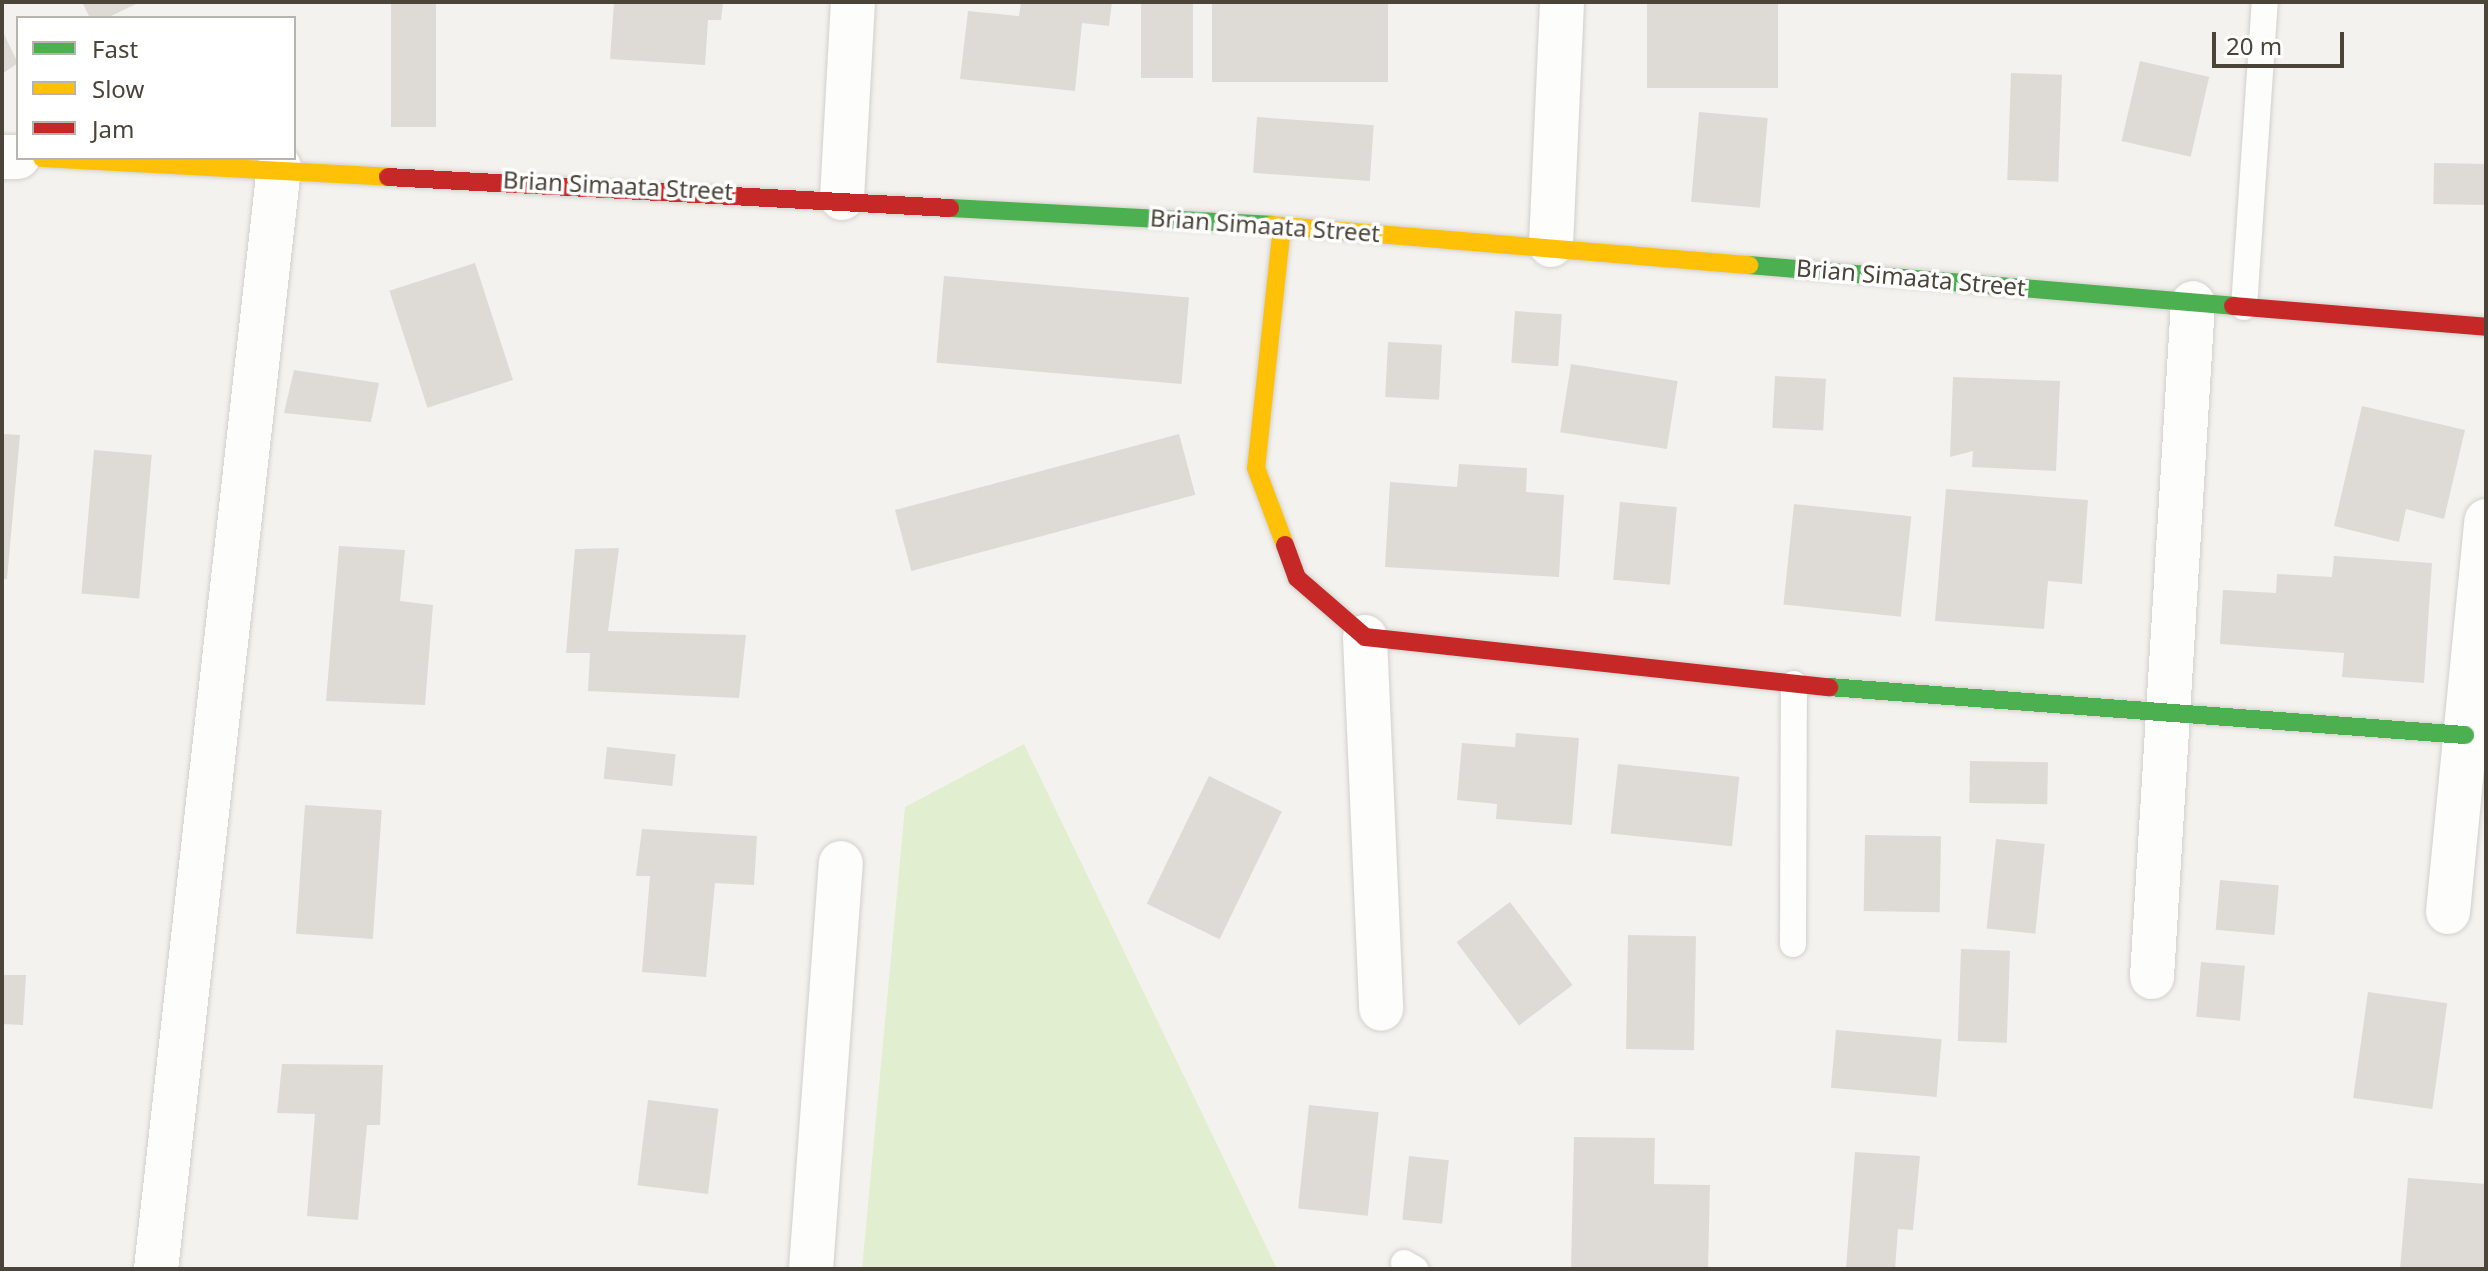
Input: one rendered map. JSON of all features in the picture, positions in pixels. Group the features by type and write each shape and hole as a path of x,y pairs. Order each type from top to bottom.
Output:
{"street":[{"path":"842,198 853,2"},
{"path":"1551,245 1562,2"},
{"name":"Brian Simaata Street","path":"95,160 842,198 1282,226 1551,245 2486,327"},
{"path":"156,1269 279,167"},
{"path":"1282,226 1256,468 1297,578 1365,637 1794,684 2168,708 2465,735"},
{"path":"2152,977 2193,303"},
{"path":"2448,912 2486,521"},
{"path":"1365,637 1381,1009"},
{"path":"811,1269 841,863"}],"lane":[{"path":"2244,307 2265,2"},
{"path":"1793,944 1794,684"}],"green space":[{"path":"1024,744 1277,1269 862,1269 905,807"}],"building":[{"path":"82,2 140,2 111,16 89,16"},
{"path":"391,2 436,2 436,127 391,127"},
{"path":"614,2 723,2 721,20 708,20 705,65 610,59"},
{"path":"1021,2 1112,2 1109,26 1082,23 1075,91 960,79 968,11 1019,16"},
{"path":"1141,2 1193,2 1193,78 1141,78"},
{"path":"1212,2 1388,2 1388,82 1212,82"},
{"path":"1647,2 1778,2 1778,88 1647,88"},
{"path":"2,30 16,64 2,74"},
{"path":"2140,61 2209,77 2191,157 2122,141"},
{"path":"2011,73 2062,75 2058,182 2007,180"},
{"path":"1699,112 1768,118 1760,208 1691,202"},
{"path":"1257,117 1374,125 1370,181 1253,173"},
{"path":"2434,163 2486,164 2485,205 2433,204"},
{"path":"475,263 513,380 427,408 389,291"},
{"path":"944,276 1189,297 1181,384 936,363"},
{"path":"1515,311 1562,314 1558,366 1511,363"},
{"path":"1388,342 1442,345 1439,400 1385,397"},
{"path":"1571,364 1678,381 1667,449 1560,432"},
{"path":"294,370 379,383 371,422 284,413"},
{"path":"1775,376 1826,379 1823,431 1772,428"},
{"path":"1953,377 2060,381 2056,471 1972,467 1973,451 1950,457"},
{"path":"2362,406 2465,430 2444,519 2406,509 2399,542 2334,526"},
{"path":"2,434 20,435 7,579 2,579"},
{"path":"1179,434 1195,495 911,571 895,510"},
{"path":"94,450 152,455 139,599 81,593"},
{"path":"1459,464 1527,468 1526,492 1564,495 1559,577 1385,567 1390,482 1457,487"},
{"path":"1946,489 2088,500 2082,584 2048,581 2044,629 1935,621"},
{"path":"1620,502 1677,507 1670,585 1613,580"},
{"path":"1794,504 1911,516 1901,617 1783,604"},
{"path":"339,546 405,550 400,601 433,605 425,705 326,701"},
{"path":"619,548 608,631 746,635 739,698 588,691 590,653 566,653 575,549"},
{"path":"2334,556 2432,563 2424,683 2342,677 2344,653 2220,644 2223,590 2276,593 2277,574 2332,577"},
{"path":"1516,733 1579,738 1572,825 1496,819 1497,804 1457,800 1462,743 1515,747"},
{"path":"607,747 676,754 672,786 604,779"},
{"path":"1970,761 2048,762 2047,804 1969,803"},
{"path":"1618,764 1739,777 1732,846 1611,834"},
{"path":"1209,776 1282,812 1220,939 1147,904"},
{"path":"305,805 382,810 373,939 296,934"},
{"path":"642,829 757,836 754,885 715,883 706,977 642,972 650,876 636,876"},
{"path":"1865,835 1941,836 1940,912 1864,911"},
{"path":"1996,839 2045,844 2035,934 1987,929"},
{"path":"2220,880 2279,885 2274,935 2216,930"},
{"path":"1510,902 1573,985 1519,1025 1456,942"},
{"path":"1628,935 1696,936 1694,1050 1626,1049"},
{"path":"1961,949 2010,951 2007,1043 1958,1041"},
{"path":"2201,962 2245,966 2240,1021 2196,1017"},
{"path":"2,975 26,975 23,1025 2,1024"},
{"path":"2368,992 2447,1003 2432,1109 2353,1098"},
{"path":"1836,1030 1942,1039 1937,1097 1831,1088"},
{"path":"282,1064 383,1065 380,1125 367,1125 358,1220 307,1216 315,1114 277,1113"},
{"path":"648,1100 718,1109 708,1194 638,1185"},
{"path":"1309,1105 1379,1112 1368,1216 1298,1208"},
{"path":"1574,1137 1655,1138 1654,1184 1710,1185 1708,1269 1571,1269"},
{"path":"1855,1152 1920,1156 1913,1230 1898,1229 1895,1269 1846,1269"},
{"path":"1409,1156 1449,1160 1442,1224 1402,1220"},
{"path":"2408,1178 2486,1184 2486,1269 2400,1269"}],"traffic: fast":[{"path":"950,208 1271,225"},
{"path":"1749,265 2233,306"},
{"path":"1829,687 2465,735"}],"traffic: slow":[{"path":"78,160 388,177"},
{"path":"1271,225 1749,265"},
{"path":"1282,226 1256,468 1285,545"}],"traffic: jam":[{"path":"388,177 950,208"},
{"path":"2233,306 2486,327"},
{"path":"1285,545 1297,578 1365,637 1829,687"}]}
